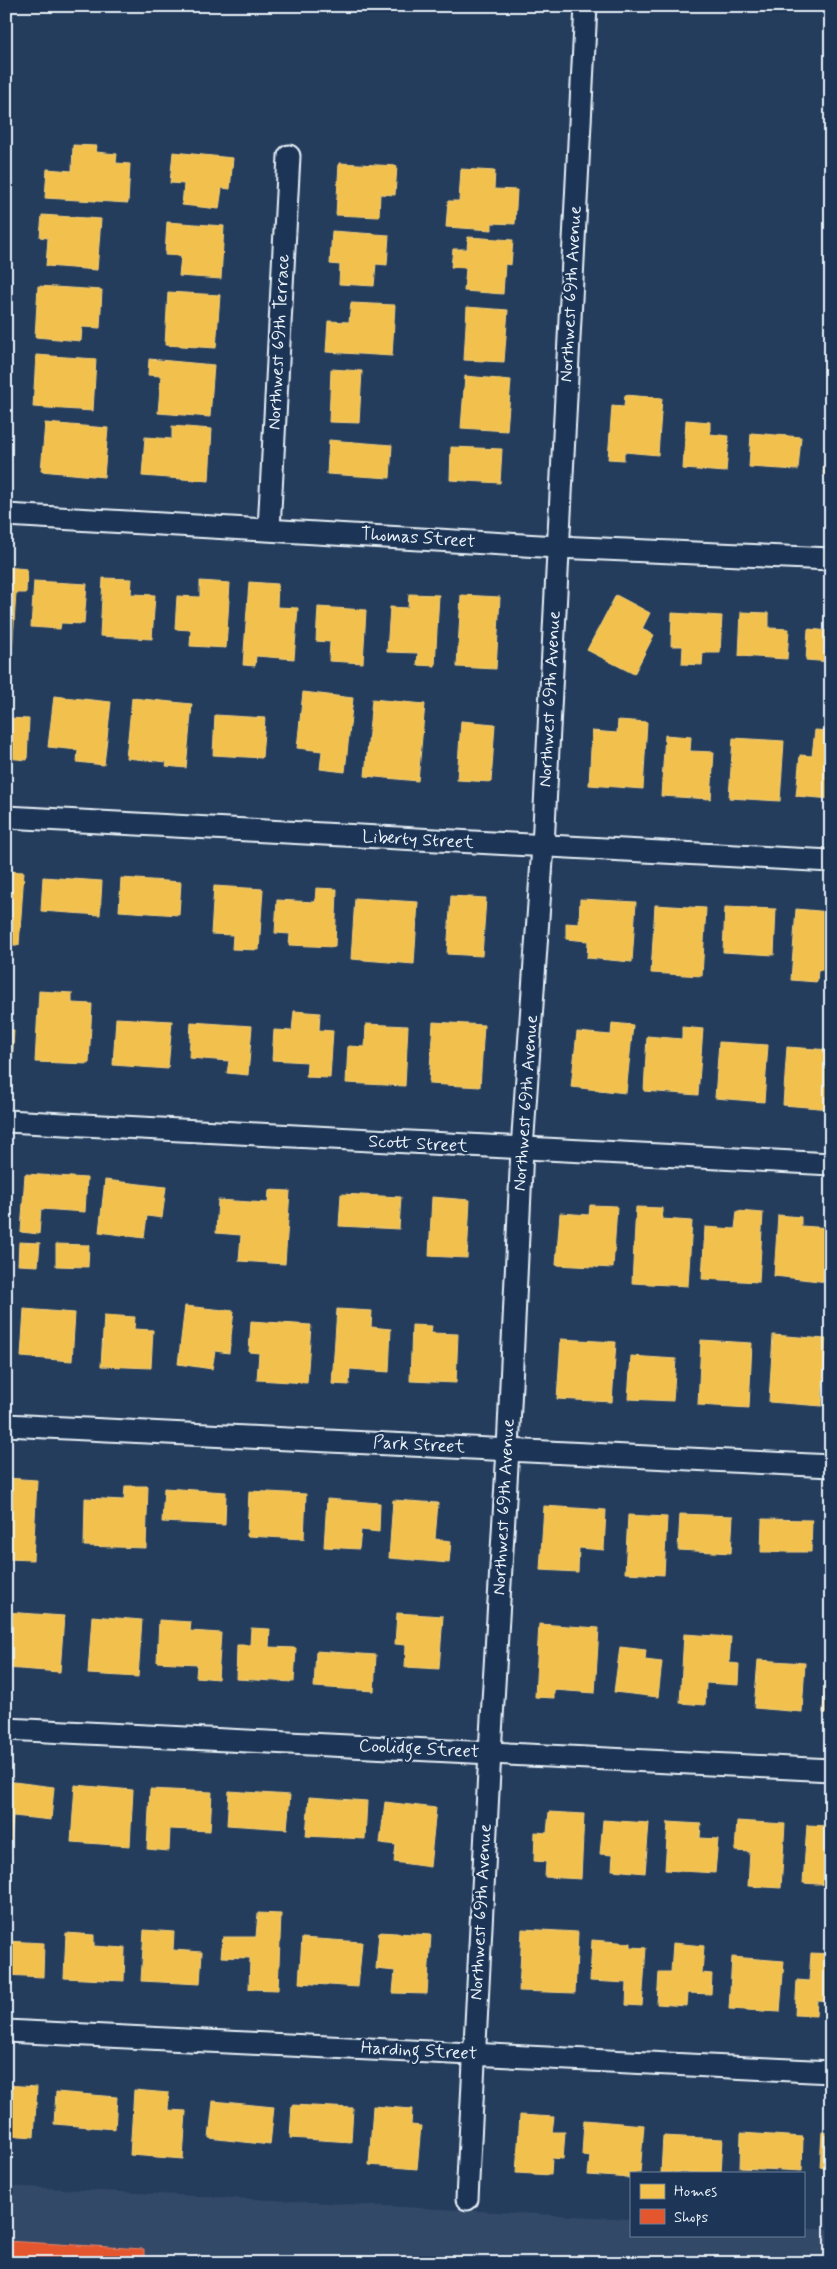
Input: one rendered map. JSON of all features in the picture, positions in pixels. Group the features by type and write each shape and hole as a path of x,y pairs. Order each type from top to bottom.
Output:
{"street":[{"name":"Northwest 69th Avenue","path":"467,2199 508,1449 522,1149 543,846 586,6"},
{"name":"Northwest 69th Terrace","path":"269,529 289,156"},
{"name":"Thomas Street","path":"6,515 557,547 831,559"},
{"name":"Liberty Street","path":"6,817 831,861"},
{"name":"Scott Street","path":"6,1121 831,1164"},
{"name":"Park Street","path":"6,1425 831,1466"},
{"name":"Coolidge Street","path":"6,1729 831,1770"},
{"name":"Harding Street","path":"6,2031 831,2072"}],"shaded area":[{"path":"6,2186 630,2219 630,2236 804,2236 804,2228 831,2229 831,2263 6,2263"}],"building: Homes":[{"path":"73,145 97,146 96,152 117,154 116,163 130,164 128,203 45,198 47,169 72,171"},
{"path":"173,152 233,158 230,189 222,188 219,209 182,205 184,184 170,183"},
{"path":"339,163 397,166 395,195 380,194 379,217 336,215"},
{"path":"461,169 495,171 494,189 517,190 515,224 492,223 492,230 446,227 448,201 459,201"},
{"path":"42,215 101,219 97,270 46,266 48,238 40,237"},
{"path":"167,222 224,226 221,279 179,276 181,256 165,255"},
{"path":"332,231 389,235 387,265 376,264 374,286 339,284 340,265 330,264"},
{"path":"468,237 513,240 511,265 505,264 503,294 464,291 466,268 451,267 453,249 467,249"},
{"path":"38,286 102,290 100,328 82,327 81,341 35,337"},
{"path":"168,292 220,295 216,348 165,345"},
{"path":"351,303 395,305 392,356 326,352 328,321 349,322"},
{"path":"467,307 508,310 504,362 464,360"},
{"path":"36,355 96,359 93,411 33,407"},
{"path":"149,359 214,365 210,417 158,413 161,376 148,375"},
{"path":"331,369 362,371 359,423 329,422"},
{"path":"465,376 511,380 507,431 461,428"},
{"path":"625,395 662,398 658,455 624,452 624,460 608,459 612,406 624,407"},
{"path":"686,420 710,422 710,434 729,436 726,472 683,469"},
{"path":"45,423 108,428 104,477 41,471"},
{"path":"172,426 212,429 209,481 142,476 145,437 172,439"},
{"path":"828,429 831,429 831,475 823,474"},
{"path":"751,433 801,437 798,470 749,467"},
{"path":"329,440 392,445 390,478 327,474"},
{"path":"451,447 502,449 500,483 450,480"},
{"path":"6,567 27,569 26,593 16,593 12,654 6,654"},
{"path":"103,578 132,579 131,594 155,595 152,639 100,636"},
{"path":"34,581 87,584 84,624 61,623 60,629 31,627"},
{"path":"200,581 230,583 226,648 190,646 191,630 175,629 177,596 200,597"},
{"path":"249,582 278,584 277,607 298,608 294,659 256,656 255,666 243,665"},
{"path":"409,594 439,595 435,666 417,665 418,653 387,652 390,607 408,608"},
{"path":"461,595 500,597 496,669 457,667"},
{"path":"616,595 650,613 642,629 654,635 634,674 587,650"},
{"path":"318,607 366,610 363,663 329,661 330,642 316,641"},
{"path":"741,612 769,613 769,628 789,629 787,659 739,656"},
{"path":"672,613 722,616 720,653 703,653 702,665 682,664 683,646 671,646"},
{"path":"808,629 831,631 831,662 806,660"},
{"path":"303,692 353,698 345,772 320,769 322,751 297,748"},
{"path":"54,696 111,702 104,765 77,762 78,750 48,747"},
{"path":"132,698 192,704 186,768 166,766 167,762 126,758"},
{"path":"372,699 425,704 418,781 365,776"},
{"path":"215,715 265,718 262,758 213,755"},
{"path":"6,718 29,719 27,760 6,758"},
{"path":"618,720 647,722 643,789 589,785 592,731 617,733"},
{"path":"461,721 495,724 491,782 457,780"},
{"path":"815,730 831,731 831,799 796,796 800,755 812,756"},
{"path":"665,735 691,737 690,751 714,752 711,799 661,796"},
{"path":"733,738 784,741 780,801 729,798"},
{"path":"6,871 24,872 19,945 6,945"},
{"path":"43,877 102,881 100,915 41,911"},
{"path":"121,878 181,882 179,915 119,911"},
{"path":"214,886 263,889 259,950 232,949 233,935 211,934"},
{"path":"316,888 337,889 335,947 289,945 290,934 275,933 277,900 315,902"},
{"path":"451,896 486,898 482,956 447,954"},
{"path":"355,898 418,902 414,964 351,959"},
{"path":"580,899 636,902 632,962 587,958 588,941 566,939 566,923 579,924"},
{"path":"655,905 706,908 702,976 651,973"},
{"path":"725,907 776,909 774,955 723,952"},
{"path":"796,909 831,912 831,970 818,970 817,982 791,980"},
{"path":"39,991 72,993 72,1003 92,1004 89,1064 35,1062"},
{"path":"294,1011 320,1013 319,1030 333,1031 330,1078 306,1077 307,1062 272,1060 274,1030 292,1031"},
{"path":"116,1018 172,1021 168,1069 113,1065"},
{"path":"191,1022 252,1026 248,1075 227,1073 229,1061 189,1058"},
{"path":"433,1022 484,1025 480,1087 429,1084"},
{"path":"612,1023 633,1025 626,1093 571,1087 577,1032 611,1035"},
{"path":"366,1024 408,1026 405,1086 346,1083 348,1046 365,1047"},
{"path":"682,1027 703,1029 698,1095 644,1091 647,1036 682,1039"},
{"path":"6,1029 14,1030 12,1065 6,1065"},
{"path":"719,1042 768,1045 764,1102 715,1098"},
{"path":"787,1047 831,1050 831,1109 783,1105"},
{"path":"25,1174 87,1178 85,1212 41,1209 39,1234 21,1232"},
{"path":"105,1180 166,1187 162,1218 147,1216 144,1238 99,1232"},
{"path":"269,1190 290,1191 285,1264 239,1261 241,1235 216,1233 218,1200 268,1203"},
{"path":"341,1194 401,1197 399,1229 339,1226"},
{"path":"432,1197 470,1200 467,1258 429,1256"},
{"path":"590,1205 617,1206 613,1268 556,1265 560,1213 589,1215"},
{"path":"636,1207 662,1208 662,1219 692,1221 688,1286 632,1283"},
{"path":"737,1211 763,1213 759,1282 702,1279 705,1227 735,1229"},
{"path":"778,1215 801,1217 801,1226 831,1228 828,1282 774,1276"},
{"path":"19,1242 40,1243 38,1266 18,1265"},
{"path":"56,1244 89,1245 88,1267 56,1266"},
{"path":"185,1306 234,1311 229,1353 215,1351 212,1369 178,1364"},
{"path":"24,1309 75,1313 72,1361 21,1357"},
{"path":"337,1309 372,1311 371,1327 391,1329 389,1372 350,1369 349,1385 332,1384"},
{"path":"104,1315 135,1317 134,1329 153,1330 151,1368 101,1366"},
{"path":"251,1321 311,1325 307,1383 257,1380 259,1353 249,1352"},
{"path":"412,1325 432,1326 431,1333 458,1334 456,1383 410,1381"},
{"path":"773,1335 826,1339 822,1406 769,1402"},
{"path":"561,1339 616,1342 612,1402 557,1399"},
{"path":"701,1340 752,1343 749,1408 698,1405"},
{"path":"631,1356 676,1359 673,1401 628,1399"},
{"path":"6,1478 37,1480 33,1560 6,1559"},
{"path":"125,1486 148,1486 146,1548 84,1546 85,1498 124,1500"},
{"path":"164,1488 226,1492 225,1525 162,1522"},
{"path":"249,1491 306,1494 304,1539 247,1536"},
{"path":"327,1499 380,1503 379,1532 361,1530 359,1549 324,1547"},
{"path":"393,1500 438,1503 435,1539 451,1541 449,1563 389,1558"},
{"path":"544,1506 606,1510 604,1550 579,1548 578,1572 540,1570"},
{"path":"680,1514 733,1516 731,1553 678,1550"},
{"path":"628,1515 667,1517 664,1575 625,1573"},
{"path":"762,1519 812,1520 811,1552 761,1552"},
{"path":"831,1536 831,1576 828,1576"},
{"path":"6,1612 64,1616 60,1672 6,1668"},
{"path":"397,1613 443,1616 439,1669 405,1667 406,1645 395,1644"},
{"path":"92,1616 142,1620 138,1677 88,1674"},
{"path":"159,1620 191,1622 190,1631 221,1633 218,1679 196,1677 197,1664 157,1662"},
{"path":"539,1624 599,1628 595,1693 554,1690 554,1698 535,1697"},
{"path":"251,1628 270,1629 269,1647 296,1648 294,1682 236,1679 237,1645 250,1645"},
{"path":"684,1634 731,1637 729,1663 739,1664 738,1685 706,1683 705,1705 680,1703"},
{"path":"620,1647 646,1650 645,1660 662,1662 658,1697 614,1692"},
{"path":"316,1651 376,1655 374,1691 314,1687"},
{"path":"826,1657 831,1657 831,1714 823,1713"},
{"path":"758,1660 805,1663 802,1712 754,1708"},
{"path":"6,1781 54,1787 51,1820 13,1816 11,1843 6,1842"},
{"path":"75,1785 133,1790 130,1846 71,1842"},
{"path":"150,1789 212,1792 210,1831 170,1829 169,1851 147,1849"},
{"path":"229,1791 290,1795 287,1829 227,1825"},
{"path":"309,1797 367,1801 365,1839 306,1836"},
{"path":"385,1802 436,1808 430,1867 394,1862 396,1845 380,1843"},
{"path":"549,1812 584,1814 581,1879 545,1877 546,1862 534,1861 535,1832 547,1833"},
{"path":"603,1820 649,1823 645,1873 612,1870 613,1855 600,1854"},
{"path":"737,1821 785,1824 781,1888 748,1886 750,1852 735,1851"},
{"path":"668,1822 701,1824 700,1838 718,1839 715,1873 665,1870"},
{"path":"807,1825 828,1826 828,1838 831,1838 831,1885 803,1883"},
{"path":"258,1913 281,1914 278,1990 249,1989 250,1958 221,1957 223,1937 256,1937"},
{"path":"522,1929 578,1932 575,1993 519,1991"},
{"path":"144,1930 174,1932 173,1950 202,1952 200,1984 141,1981"},
{"path":"379,1932 431,1935 427,1994 393,1993 395,1971 376,1969"},
{"path":"66,1933 94,1935 94,1946 125,1948 124,1981 64,1978"},
{"path":"302,1938 362,1942 358,1987 299,1983"},
{"path":"592,1940 631,1943 631,1947 646,1948 642,2006 626,2005 627,1983 590,1981"},
{"path":"6,1941 44,1943 43,1977 6,1975"},
{"path":"673,1943 704,1946 702,1973 712,1974 711,1994 688,1993 687,2006 657,2004 659,1972 671,1972"},
{"path":"811,1953 831,1954 831,2001 817,2000 816,2016 795,2015 797,1980 809,1981"},
{"path":"732,1957 784,1961 780,2012 729,2009"},
{"path":"6,2085 37,2087 34,2137 6,2135"},
{"path":"134,2090 169,2093 168,2110 186,2111 183,2159 130,2155"},
{"path":"56,2092 117,2097 115,2129 54,2124"},
{"path":"213,2101 274,2107 270,2145 209,2138"},
{"path":"292,2105 353,2108 351,2142 290,2138"},
{"path":"373,2106 412,2109 411,2125 421,2126 417,2169 369,2165"},
{"path":"520,2115 554,2117 552,2132 565,2132 563,2159 552,2158 551,2175 516,2173"},
{"path":"584,2120 644,2125 640,2172 630,2172 630,2178 588,2175 590,2156 582,2155"},
{"path":"822,2132 831,2133 831,2168 820,2167"},
{"path":"741,2133 803,2137 802,2171 740,2168"},
{"path":"663,2136 723,2139 721,2172 661,2172"}],"building: Shops":[{"path":"6,2241 144,2249 144,2263 6,2263"}]}
